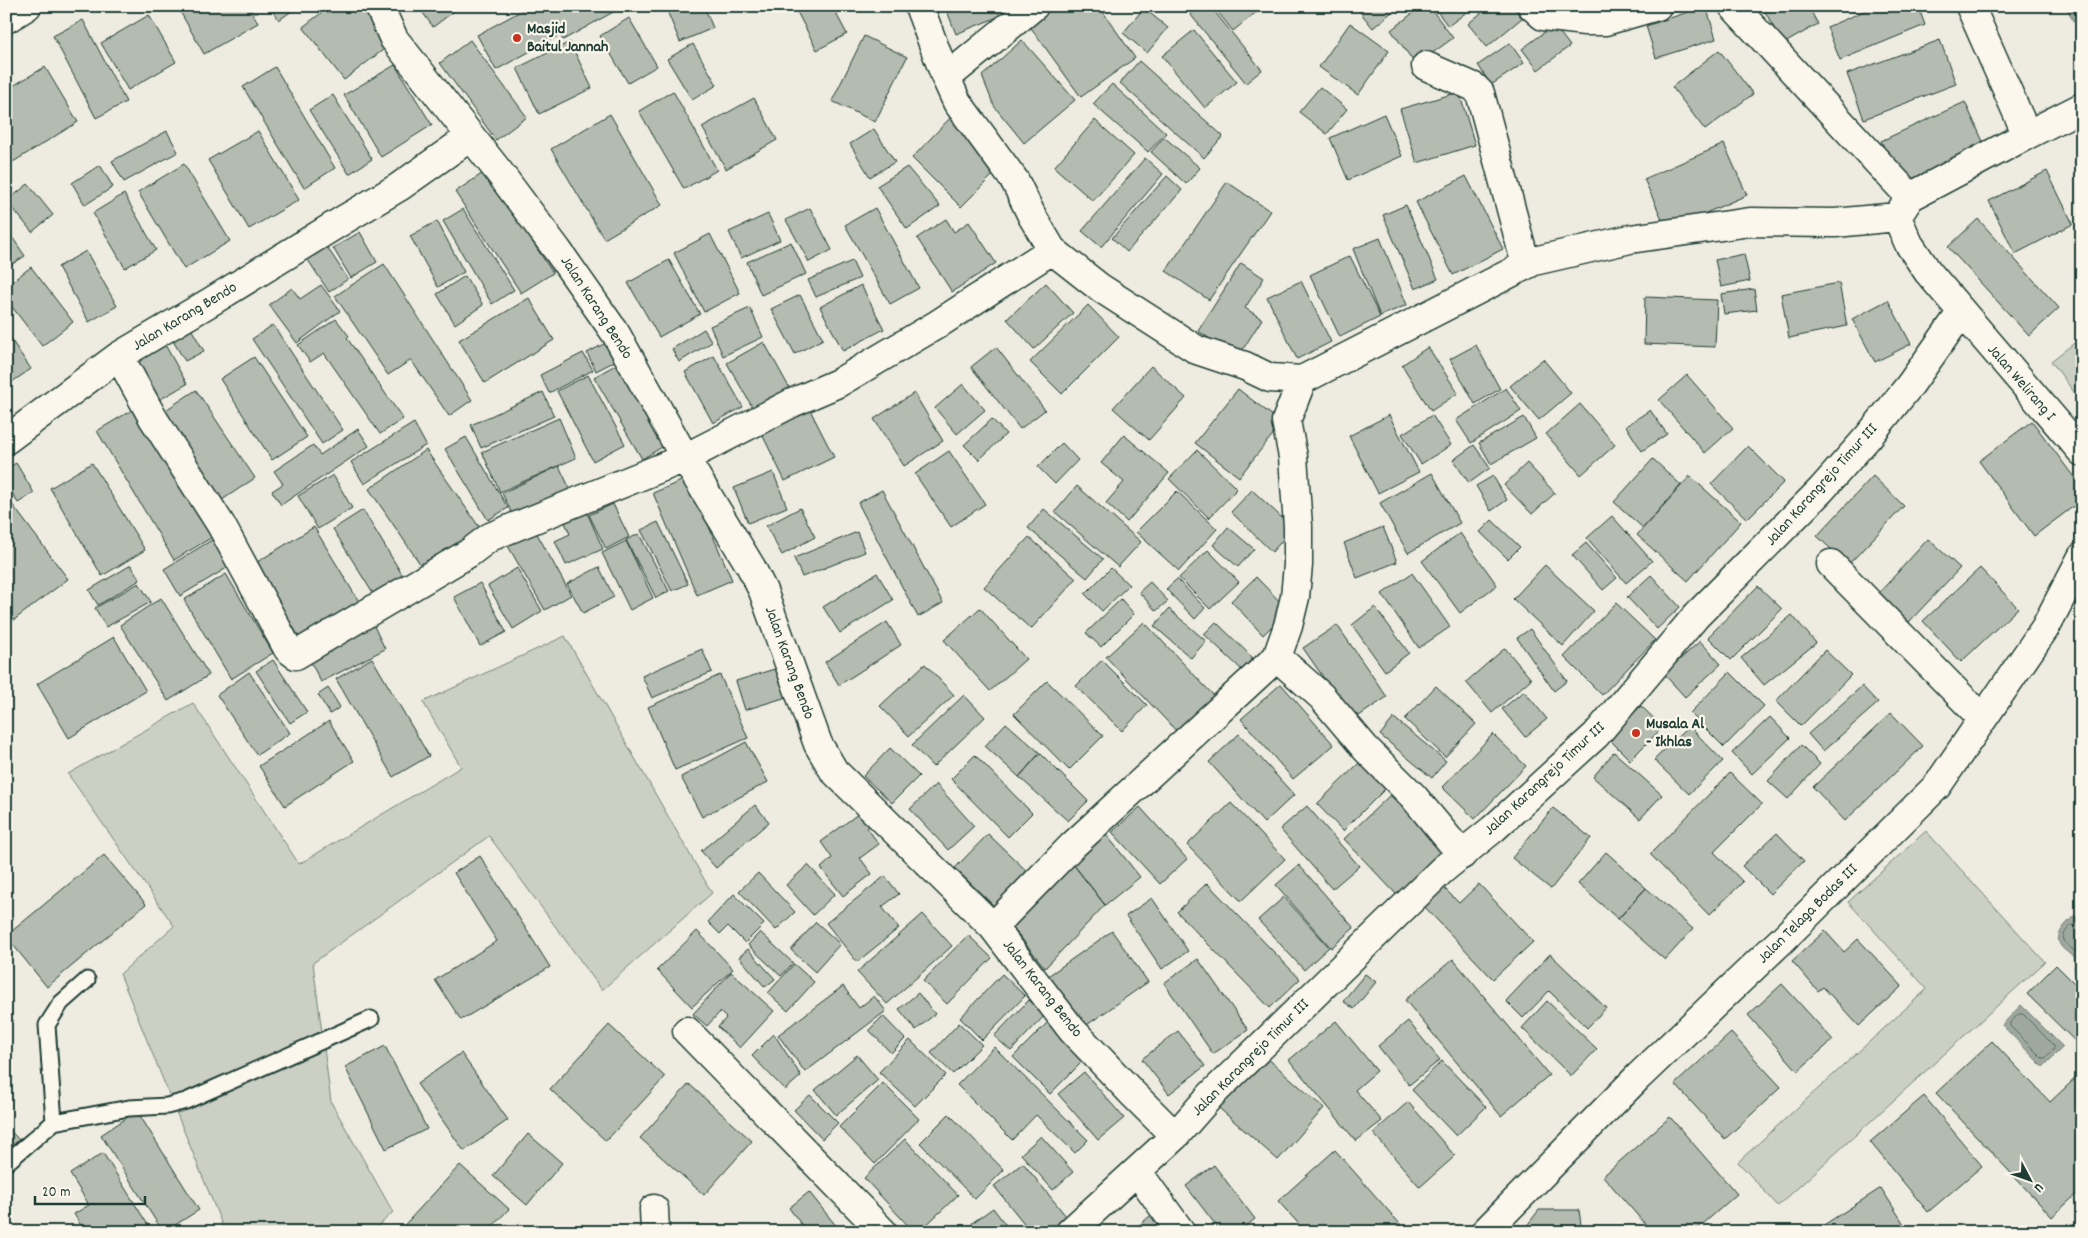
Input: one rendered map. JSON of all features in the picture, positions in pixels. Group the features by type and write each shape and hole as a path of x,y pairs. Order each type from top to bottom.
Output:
{"street":[{"path":"6,19 27,6"},
{"name":"Jalan Karang Bendo","path":"378,6 394,39 470,138 499,172 616,334 684,458 751,567 763,591 818,744 834,771 993,927 1072,1030 1175,1136"},
{"path":"919,6 957,102 1015,181 1032,216 1052,250 1099,287 1197,350 1245,366 1270,378 1302,380 1534,261 1630,239 1750,222 1835,223 1903,207 2027,135 2082,107"},
{"path":"946,78 1034,6"},
{"path":"1532,6 1543,16 1585,21 1605,21 1657,6"},
{"name":"Jalan Welirang I","path":"1733,6 1903,207 1909,244 1928,272 1961,313 2082,452"},
{"path":"1970,6 2027,135"},
{"path":"1426,66 1474,87 1480,93 1526,265"},
{"name":"Jalan Karang Bendo","path":"6,440 119,356 399,187 470,138"},
{"path":"119,356 153,418 222,525 288,649 296,655 469,553 490,537 684,458 792,403 838,383 938,324 1052,250"},
{"name":"Jalan Karangrejo Timur III","path":"1070,1232 1175,1136 1211,1095 1442,870 1462,856 1596,735 1696,616 1821,490 1868,438 1910,385 1961,313"},
{"path":"993,927 1072,846 1277,657 1288,626 1298,573 1298,526 1293,457 1286,421 1302,380"},
{"name":"Jalan Telaga Bodas III","path":"1485,1232 1638,1077 1782,940 1937,786 2045,628 2082,557"},
{"path":"1831,564 1982,718"},
{"path":"1277,657 1322,697 1366,749 1413,796 1462,856"},
{"path":"687,1031 883,1232"},
{"path":"1137,1171 1180,1232"}],"lane":[{"path":"54,1122 47,1025 61,1003 87,980"},
{"path":"6,1163 54,1122 128,1108 167,1106 186,1101 371,1019"}],"shaded area":[{"path":"2082,337 2082,403 2051,361"},
{"path":"565,636 712,893 602,990 489,836 313,963 331,1102 393,1212 372,1232 225,1232 120,974 174,926 68,774 193,703 299,864 461,767 423,702"},
{"path":"1926,831 2045,962 1778,1206 1738,1162 1927,989 1848,902"}],"water":[{"path":"2066,6 2082,6 2082,17 2073,21"},
{"path":"2075,915 2082,928 2082,980 2075,973 2074,956 2061,946 2059,941 2059,936 2064,926"},
{"path":"2021,1005 2063,1047 2043,1067 2002,1025"}],"building":[{"path":"177,6 248,6 258,23 204,54"},
{"path":"269,6 299,6 279,20"},
{"path":"330,6 364,6 392,43 344,80 303,27"},
{"path":"418,6 461,6 433,27"},
{"name":"Masjid Baitul Jannah","path":"530,6 624,6 563,40 560,35 496,70 477,35"},
{"path":"665,6 704,6 713,28 680,42"},
{"path":"794,6 832,6 847,34 817,50"},
{"path":"945,6 996,6 1000,16 956,34"},
{"path":"1054,6 1099,6 1135,58 1081,97 1029,25"},
{"path":"1200,6 1210,6 1262,70 1246,83 1190,14"},
{"path":"1213,6 1255,6 1259,10 1233,31"},
{"path":"1355,6 1399,6 1373,28"},
{"path":"1422,6 1429,6 1453,38 1416,65 1391,30"},
{"path":"1433,6 1469,6 1471,9 1448,26"},
{"path":"1489,6 1512,6 1522,18 1487,47 1468,24"},
{"path":"1706,6 1716,39 1656,58 1646,26"},
{"path":"1762,6 1808,6 1818,24 1783,44"},
{"path":"1876,6 1918,6 1925,25 1840,60 1827,27"},
{"path":"1144,8 1168,28 1147,53 1123,33"},
{"path":"149,15 176,62 128,90 101,43"},
{"path":"629,18 657,66 628,83 600,36"},
{"path":"83,20 126,102 96,118 53,36"},
{"path":"1350,23 1389,51 1358,95 1319,67"},
{"path":"1554,25 1570,46 1538,70 1522,49"},
{"path":"1194,30 1237,82 1205,108 1162,56"},
{"path":"864,36 907,57 875,122 832,101"},
{"path":"470,40 527,117 496,140 440,63"},
{"path":"1022,40 1075,100 1024,143 994,106 982,76"},
{"path":"1940,40 1956,84 1864,119 1847,74"},
{"path":"570,42 592,88 539,114 517,68"},
{"path":"1510,43 1524,63 1491,85 1478,65"},
{"path":"693,44 717,85 692,100 667,59"},
{"path":"1719,50 1753,94 1705,130 1672,87"},
{"path":"1139,61 1223,136 1204,158 1120,83"},
{"path":"395,65 432,125 381,157 344,95"},
{"path":"45,67 78,122 13,162 6,151 6,90"},
{"path":"275,67 335,168 304,188 243,87"},
{"path":"1112,84 1166,133 1148,152 1093,104"},
{"path":"1320,87 1347,109 1327,134 1299,112"},
{"path":"673,91 717,170 684,189 639,111"},
{"path":"1459,92 1475,145 1417,163 1400,109"},
{"path":"333,95 372,159 349,174 309,110"},
{"path":"754,98 777,140 726,169 702,127"},
{"path":"1965,102 1986,148 1903,187 1881,141"},
{"path":"610,114 662,205 604,239 551,149"},
{"path":"1384,114 1402,156 1348,180 1330,138"},
{"path":"951,117 1001,167 961,207 912,158"},
{"path":"1095,120 1134,155 1093,201 1054,167"},
{"path":"874,129 895,162 870,177 850,144"},
{"path":"167,131 178,152 124,182 112,161"},
{"path":"258,131 299,200 249,229 208,160"},
{"path":"1164,137 1200,168 1186,184 1151,152"},
{"path":"1724,144 1747,195 1667,230 1644,179"},
{"path":"2082,157 2082,173 2074,162"},
{"path":"1145,158 1163,174 1101,247 1082,231"},
{"path":"184,164 230,241 184,269 138,192"},
{"path":"100,165 113,187 85,205 72,183"},
{"path":"907,167 940,206 907,229 877,186"},
{"path":"486,171 553,273 521,293 455,192"},
{"path":"2047,171 2073,224 2015,254 1989,201"},
{"path":"1167,176 1182,190 1127,252 1112,238"},
{"path":"1466,176 1503,249 1453,275 1416,202"},
{"path":"1227,182 1270,211 1209,300 1166,271"},
{"path":"28,184 53,215 32,232 7,201"},
{"path":"124,194 156,250 125,268 93,213"},
{"path":"1406,205 1438,279 1415,289 1383,215"},
{"path":"810,208 832,250 809,262 786,220"},
{"path":"875,208 919,288 890,304 845,225"},
{"path":"463,209 514,290 492,304 443,221"},
{"path":"768,214 780,240 741,258 729,232"},
{"path":"946,219 954,232 969,222 996,263 952,292 917,238"},
{"path":"1978,219 2059,308 2029,336 1948,247"},
{"path":"437,221 464,272 438,287 410,236"},
{"path":"6,228 25,256 6,268"},
{"path":"360,232 377,262 351,278 333,248"},
{"path":"710,234 740,293 704,312 674,253"},
{"path":"1380,238 1407,305 1380,316 1353,249"},
{"path":"791,242 806,274 761,295 747,262"},
{"path":"325,244 348,279 329,292 306,257"},
{"path":"86,251 117,306 89,322 58,267"},
{"path":"1744,254 1750,281 1721,287 1715,260"},
{"path":"1350,256 1380,317 1340,337 1310,275"},
{"path":"669,260 700,314 659,337 628,283"},
{"path":"852,261 860,278 816,297 808,280"},
{"path":"1241,263 1264,278 1245,308 1262,319 1238,357 1198,331"},
{"path":"384,264 472,400 449,416 411,360 388,375 335,296"},
{"path":"31,267 73,322 42,346 6,299 6,286"},
{"path":"465,276 483,305 455,324 437,294"},
{"path":"1301,281 1331,342 1297,359 1267,297"},
{"path":"1046,283 1073,313 1034,349 1007,319"},
{"path":"1839,283 1847,326 1789,338 1781,294"},
{"path":"321,285 340,311 297,343 269,305 292,288 300,299"},
{"path":"861,285 884,329 843,351 820,307"},
{"path":"1754,289 1757,310 1724,314 1721,294"},
{"path":"800,295 823,339 795,354 771,309"},
{"path":"1645,297 1717,300 1715,347 1644,344"},
{"path":"529,298 554,340 485,383 459,340"},
{"path":"1888,300 1911,344 1875,362 1852,319"},
{"path":"1088,305 1119,337 1062,394 1030,362"},
{"path":"750,308 763,337 723,356 710,326"},
{"path":"336,319 403,419 380,434 324,353 310,362 298,345"},
{"path":"189,325 204,351 185,361 170,336"},
{"path":"273,325 343,430 322,444 252,339"},
{"path":"704,329 712,342 679,362 672,349"},
{"path":"6,332 31,369 6,386"},
{"path":"615,338 625,356 596,371 587,353"},
{"path":"764,342 790,389 754,410 727,363"},
{"path":"164,343 187,384 152,404 129,364"},
{"path":"1476,345 1500,389 1475,404 1450,359"},
{"path":"996,347 1045,410 1020,429 971,367"},
{"path":"1428,347 1458,393 1431,411 1402,365"},
{"path":"583,353 593,370 549,393 540,375"},
{"path":"714,356 743,407 713,423 685,372"},
{"path":"254,357 307,437 272,460 220,379"},
{"path":"628,358 674,440 642,459 594,377"},
{"path":"1543,359 1571,393 1539,420 1510,386"},
{"path":"1151,366 1186,398 1149,440 1113,408"},
{"path":"588,375 625,444 593,461 557,391"},
{"path":"1687,375 1733,428 1705,453 1659,400"},
{"path":"963,384 985,410 957,434 935,408"},
{"path":"1506,388 1521,411 1471,443 1456,420"},
{"path":"1238,389 1282,423 1239,477 1195,443"},
{"path":"196,390 255,478 213,506 155,417"},
{"path":"543,392 554,416 481,448 471,425"},
{"path":"914,393 943,441 904,466 874,419"},
{"path":"806,402 834,457 785,481 758,426"},
{"path":"142,404 219,533 174,560 97,431"},
{"path":"1580,404 1615,445 1581,475 1546,434"},
{"path":"1650,410 1667,434 1642,451 1626,426"},
{"path":"1389,415 1419,472 1378,493 1349,436"},
{"path":"1432,415 1451,445 1421,464 1402,434"},
{"path":"1524,417 1536,438 1491,464 1479,443"},
{"path":"559,418 576,458 500,492 482,452"},
{"path":"992,419 1006,434 979,460 964,445"},
{"path":"2032,421 2082,488 2082,500 2034,536 1979,461"},
{"path":"414,423 426,445 364,484 351,462"},
{"path":"358,429 369,446 281,505 272,491 283,484 274,471 313,445 320,455"},
{"path":"1124,435 1169,473 1127,522 1106,503 1124,482 1101,463"},
{"path":"466,437 508,508 488,520 445,449"},
{"path":"1062,443 1078,460 1055,484 1038,467"},
{"path":"1474,445 1490,468 1469,483 1453,460"},
{"path":"1748,446 1784,482 1747,519 1711,484"},
{"path":"426,450 484,534 427,574 369,489"},
{"path":"1197,450 1237,489 1209,518 1169,479"},
{"path":"949,451 985,504 951,527 915,474"},
{"path":"1653,459 1681,485 1643,528 1614,502"},
{"path":"16,463 34,493 18,503 6,483 6,469"},
{"path":"92,463 145,550 102,576 50,488"},
{"path":"1527,463 1555,493 1532,514 1504,485"},
{"path":"559,466 572,493 515,520 502,493"},
{"path":"773,472 787,507 748,523 734,488"},
{"path":"1432,473 1460,523 1408,553 1380,503"},
{"path":"333,475 352,508 318,529 298,496"},
{"path":"1493,476 1507,500 1491,511 1476,486"},
{"path":"1690,476 1741,522 1688,581 1637,535"},
{"path":"1873,476 1904,506 1848,565 1817,536"},
{"path":"688,478 732,580 697,595 653,493"},
{"path":"1077,486 1141,542 1118,567 1055,512"},
{"path":"882,490 943,603 918,617 858,503"},
{"path":"1252,490 1293,528 1272,552 1231,512"},
{"path":"1177,491 1217,529 1179,571 1136,532"},
{"path":"6,496 68,579 6,626"},
{"path":"582,501 603,549 566,565 555,541 570,534 560,511"},
{"path":"613,504 629,537 606,549 589,515"},
{"path":"800,508 815,537 782,555 766,526"},
{"path":"1044,509 1103,559 1087,578 1028,528"},
{"path":"363,510 409,586 380,605 333,529"},
{"path":"1612,516 1652,561 1626,583 1587,538"},
{"path":"1492,520 1520,547 1508,559 1480,532"},
{"path":"658,522 688,584 672,591 641,530"},
{"path":"314,527 361,605 302,642 292,625 288,627 249,567"},
{"path":"1228,527 1254,549 1238,567 1213,545"},
{"path":"1383,527 1397,562 1357,578 1344,543"},
{"path":"535,530 571,595 545,610 508,546"},
{"path":"857,532 865,552 802,577 794,558"},
{"path":"1460,533 1497,585 1460,613 1422,561"},
{"path":"639,534 669,591 656,598 626,540"},
{"path":"220,535 237,562 180,596 164,569"},
{"path":"1029,537 1076,579 1031,629 984,587"},
{"path":"1928,539 1960,568 1909,622 1878,594"},
{"path":"626,541 653,598 630,610 602,553"},
{"path":"1586,543 1617,578 1603,590 1572,555"},
{"path":"1208,550 1239,582 1210,609 1179,578"},
{"path":"131,565 140,580 98,605 89,590"},
{"path":"1545,565 1594,611 1563,646 1513,599"},
{"path":"599,567 614,597 583,613 567,584"},
{"path":"517,568 542,611 513,629 488,586"},
{"path":"1111,568 1129,585 1102,611 1085,594"},
{"path":"1980,568 2018,608 1961,662 1923,621"},
{"path":"877,573 893,600 840,633 823,607"},
{"path":"1412,573 1450,627 1419,648 1382,594"},
{"path":"226,574 273,653 231,679 184,600"},
{"path":"1651,575 1680,607 1657,629 1627,597"},
{"path":"1256,577 1288,610 1263,635 1231,601"},
{"path":"1177,579 1205,608 1195,619 1166,589"},
{"path":"1150,582 1168,601 1156,611 1139,592"},
{"path":"139,583 151,602 106,627 95,608"},
{"path":"480,583 506,632 480,646 454,597"},
{"path":"1758,586 1782,609 1731,660 1708,637"},
{"path":"161,598 209,675 168,701 120,625"},
{"path":"1121,599 1134,614 1101,647 1086,633"},
{"path":"1616,603 1655,640 1602,695 1564,657"},
{"path":"1375,607 1409,653 1385,671 1352,625"},
{"path":"980,608 1026,659 990,691 944,640"},
{"path":"1169,609 1206,641 1191,658 1154,626"},
{"path":"1792,615 1816,643 1764,685 1741,658"},
{"path":"887,622 901,645 839,685 825,662"},
{"path":"1144,622 1219,701 1182,737 1106,657"},
{"path":"1216,622 1253,658 1242,670 1204,634"},
{"path":"373,624 385,649 321,682 308,657"},
{"path":"1337,625 1387,697 1353,720 1303,648"},
{"path":"1530,629 1567,681 1554,691 1517,638"},
{"path":"114,637 146,691 69,738 37,684"},
{"path":"1700,641 1721,664 1685,697 1664,674"},
{"path":"1505,648 1531,679 1492,713 1466,682"},
{"path":"702,649 712,672 652,698 642,676"},
{"path":"1825,650 1851,675 1801,726 1776,701"},
{"path":"372,658 429,756 393,777 336,679"},
{"path":"273,660 307,712 290,723 256,671"},
{"path":"1102,660 1147,705 1122,731 1076,686"},
{"path":"925,664 954,695 909,736 880,706"},
{"path":"784,666 793,695 745,710 736,681"},
{"path":"249,672 290,733 257,755 217,695"},
{"path":"1730,672 1764,706 1724,747 1690,713"},
{"path":"720,675 748,738 675,770 648,707"},
{"path":"1047,681 1103,736 1069,770 1014,714"},
{"path":"1281,684 1334,745 1293,779 1241,719"},
{"path":"1436,686 1476,724 1445,757 1405,719"},
{"path":"1862,686 1878,703 1823,751 1808,734"},
{"path":"328,688 340,707 330,714 318,695"},
{"path":"1524,691 1547,719 1525,737 1502,709"},
{"path":"964,695 985,717 933,767 912,745"},
{"name":"Musala Al - Ikhlas","path":"1641,706 1663,727 1630,760 1608,738"},
{"path":"1891,713 1923,746 1845,821 1813,787"},
{"path":"1770,717 1790,738 1752,774 1732,753"},
{"path":"1394,718 1446,761 1432,778 1380,735"},
{"path":"329,721 354,761 285,806 259,766"},
{"path":"1006,723 1040,753 1019,777 985,746"},
{"path":"1689,726 1723,761 1689,794 1654,760"},
{"path":"1239,734 1294,795 1264,823 1209,762"},
{"path":"1493,734 1526,766 1475,819 1442,787"},
{"path":"746,742 768,782 702,817 681,777"},
{"path":"1801,745 1820,764 1788,799 1768,781"},
{"path":"890,748 919,776 892,803 863,776"},
{"path":"1614,752 1662,795 1640,819 1593,777"},
{"path":"1040,753 1088,801 1068,821 1019,777"},
{"path":"975,755 1032,813 1008,837 951,779"},
{"path":"1360,762 1386,788 1343,831 1317,804"},
{"path":"1730,773 1762,804 1714,852 1743,882 1709,915 1650,854"},
{"path":"936,784 974,826 948,850 910,809"},
{"path":"1390,795 1444,851 1397,895 1344,839"},
{"path":"1231,803 1285,859 1241,901 1187,845"},
{"path":"755,805 769,822 716,868 701,851"},
{"path":"1307,806 1359,866 1332,889 1280,829"},
{"path":"1140,807 1187,859 1160,884 1112,832"},
{"path":"1553,808 1591,838 1551,889 1512,858"},
{"path":"859,813 879,844 860,858 872,874 843,896 821,868 832,858 821,842"},
{"path":"1101,828 1140,877 1105,905 1066,855"},
{"path":"1777,833 1804,861 1770,894 1742,866"},
{"path":"988,834 1032,876 999,911 955,868"},
{"path":"1606,852 1646,888 1618,919 1578,884"},
{"path":"104,855 146,904 47,987 6,936"},
{"path":"1066,855 1105,905 1045,968 1006,919"},
{"path":"480,856 550,967 461,1020 435,980 497,941 454,873"},
{"path":"808,865 835,894 813,915 786,885"},
{"path":"1299,865 1354,928 1331,948 1276,885"},
{"path":"758,873 795,912 776,930 739,891"},
{"path":"885,876 899,894 882,907 899,928 857,962 826,923"},
{"path":"1207,883 1300,979 1270,1008 1177,912"},
{"path":"1439,883 1459,903 1479,884 1533,942 1493,979 1421,903"},
{"path":"1646,888 1693,929 1665,960 1618,919"},
{"path":"734,894 764,924 745,943 728,926 720,934 708,922"},
{"path":"1284,897 1329,947 1304,970 1258,920"},
{"path":"1152,898 1188,951 1162,969 1126,916"},
{"path":"923,914 952,946 887,1004 857,972"},
{"path":"816,922 840,944 815,972 791,950"},
{"path":"697,931 733,969 692,1007 657,970"},
{"path":"1112,931 1148,982 1084,1027 1048,976"},
{"path":"1825,931 1844,952 1858,939 1902,986 1859,1026 1823,987 1818,991 1792,961"},
{"path":"760,932 793,963 781,976 748,945"},
{"path":"968,935 992,958 947,1004 923,981"},
{"path":"748,949 775,979 765,987 739,957"},
{"path":"1550,954 1606,1008 1587,1028 1549,991 1523,1018 1506,1001"},
{"path":"1198,959 1248,1030 1213,1054 1164,983"},
{"path":"1453,959 1549,1075 1501,1116 1405,1000"},
{"path":"794,964 814,982 788,1011 768,993"},
{"path":"2056,965 2082,991 2082,1048 2027,994"},
{"path":"731,972 774,1011 740,1048 718,1027 726,1018 720,1012 707,1026 693,1014"},
{"path":"1002,974 1025,996 982,1040 960,1018"},
{"path":"1365,974 1376,982 1354,1009 1343,1001"},
{"path":"1782,984 1833,1040 1798,1071 1748,1015"},
{"path":"843,986 859,1008 874,996 886,1011 805,1072 778,1035"},
{"path":"918,993 935,1014 916,1030 899,1009"},
{"path":"1029,1000 1045,1015 1011,1051 994,1036"},
{"path":"1547,1001 1597,1049 1571,1076 1522,1028"},
{"path":"883,1016 905,1039 891,1053 869,1030"},
{"path":"1051,1019 1088,1056 1050,1094 1013,1057"},
{"path":"1336,1021 1377,1071 1355,1090 1382,1121 1356,1141 1289,1060"},
{"path":"1408,1021 1440,1060 1409,1085 1378,1046"},
{"path":"959,1023 982,1045 953,1074 931,1053"},
{"path":"609,1025 665,1077 606,1141 550,1089"},
{"path":"1178,1031 1205,1066 1169,1094 1142,1059"},
{"path":"1731,1033 1781,1087 1725,1139 1675,1084"},
{"path":"774,1034 801,1076 785,1090 752,1056"},
{"path":"910,1040 946,1075 915,1106 879,1072"},
{"path":"1992,1041 2050,1102 2080,1074 2082,1076 2082,1189 2052,1217 1936,1093"},
{"path":"385,1046 427,1129 386,1149 345,1067"},
{"path":"994,1047 1088,1140 1075,1153 1036,1115 1012,1140 957,1085"},
{"path":"461,1053 508,1120 464,1151 417,1084"},
{"path":"857,1055 878,1080 836,1115 815,1090"},
{"path":"1265,1056 1324,1108 1278,1160 1219,1108"},
{"path":"1442,1061 1486,1107 1456,1136 1412,1090"},
{"path":"1084,1072 1124,1118 1098,1140 1058,1094"},
{"path":"883,1083 919,1119 875,1164 839,1127"},
{"path":"689,1084 752,1141 704,1195 640,1138"},
{"path":"810,1095 838,1123 822,1139 794,1110"},
{"path":"1924,1096 1982,1166 1928,1212 1870,1142"},
{"path":"1408,1102 1455,1156 1420,1187 1373,1133"},
{"path":"137,1111 199,1210 164,1232 101,1135"},
{"path":"949,1114 1004,1170 975,1199 920,1143"},
{"path":"1670,1117 1737,1194 1694,1232 1652,1232 1603,1176"},
{"path":"6,1126 19,1140 6,1152"},
{"path":"528,1134 562,1163 527,1205 493,1176"},
{"path":"1041,1136 1073,1172 1053,1190 1021,1154"},
{"path":"905,1139 958,1195 919,1232 914,1232 864,1178"},
{"path":"1335,1150 1401,1225 1394,1232 1306,1232 1278,1201"},
{"path":"103,1153 148,1225 137,1232 85,1232 74,1214 89,1205 70,1174"},
{"path":"1023,1163 1070,1221 1056,1232 1031,1232 994,1186"},
{"path":"460,1165 509,1209 487,1232 398,1232"},
{"path":"1214,1165 1255,1219 1239,1232 1221,1232 1186,1186"},
{"path":"1881,1188 1909,1232 1813,1232"},
{"path":"809,1192 841,1232 807,1232 789,1208"},
{"path":"993,1208 1011,1232 978,1232 972,1223"},
{"path":"1539,1210 1579,1210 1582,1232 1522,1232"},
{"path":"1156,1211 1173,1232 1131,1232"},
{"path":"506,1225 512,1232 499,1232"}],"place":[{"name":"Masjid Baitul Jannah","path":"517,38"},
{"name":"Musala Al - Ikhlas","path":"1636,733"}]}
